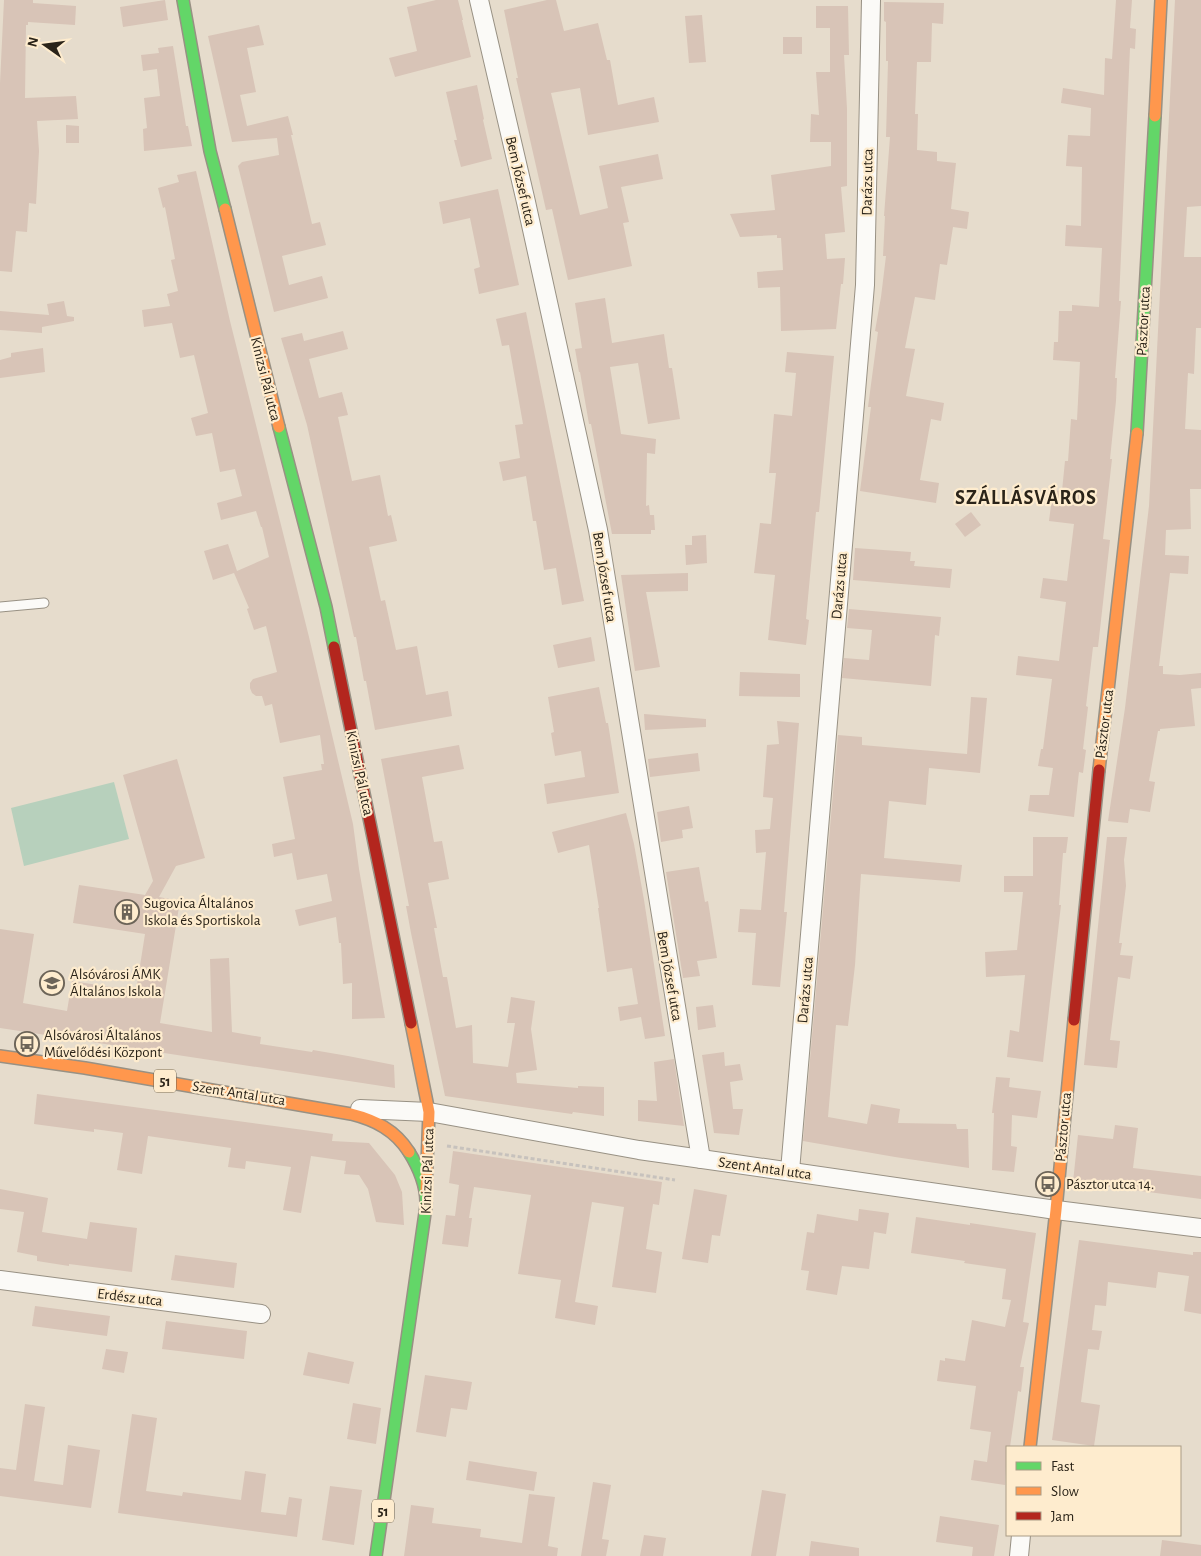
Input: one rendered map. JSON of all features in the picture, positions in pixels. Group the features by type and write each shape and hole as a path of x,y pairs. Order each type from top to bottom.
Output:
{"street":[{"name":"Kinizsi Pál utca","path":"182,0 210,151 258,349 326,607 429,1112 424,1237 376,1556"},
{"name":"Bem József utca","path":"479,0 526,202 598,530 702,1159"},
{"name":"Darázs utca","path":"790,1171 865,285 871,0"},
{"name":"Pásztor utca","path":"1030,1446 1056,1210 1092,820 1137,436 1161,0"},
{"name":"Szent Antal utca","path":"0,1056 85,1068 329,1109 363,1117 386,1127 396,1136 416,1164 426,1196"},
{"name":"Szent Antal utca","path":"329,1109 429,1112 639,1150 1056,1210 1201,1228"},
{"name":"Erdész utca","path":"0,1280 261,1314"},
{"path":"1019,1556 1021,1536"}],"lane":[{"path":"0,607 44,603"}],"path":[{"path":"451,1116 447,1146 675,1180"}],"green space":[{"path":"114,782 129,839 24,866 11,808"}],"building":[{"path":"4,0 33,0 33,3 76,6 75,25 28,22 28,25 26,25 25,98 76,96 78,119 37,121 39,151 36,204 29,203 27,232 16,231 12,272 0,271 0,83"},
{"path":"165,0 168,20 123,27 120,7"},
{"path":"436,0 458,0 471,57 395,77 389,58 417,51 407,7"},
{"path":"547,0 556,0 564,31 598,23 607,60 610,60 618,105 654,97 659,122 588,135 580,88 551,93 580,215 608,208 599,166 658,154 663,179 621,187 629,222 623,223 632,266 568,280 552,209 546,210 516,78 518,78 504,10"},
{"path":"1116,0 1132,0 1130,28 1136,29 1135,49 1130,48 1119,301 1121,301 1115,378 1117,378 1116,401 1103,539 1110,540 1098,647 1093,647 1086,706 1088,707 1083,749 1086,750 1083,773 1079,772 1074,817 1028,811 1030,795 1049,795 1053,768 1038,766 1041,749 1043,749 1052,679 1016,675 1018,656 1059,661 1066,602 1040,598 1043,578 1067,581 1074,524 1049,521 1053,490 1062,491 1065,461 1068,461 1071,419 1077,420 1080,362 1053,360 1054,342 1058,342 1059,311 1072,311 1072,305 1099,307 1102,248 1065,246 1066,225 1081,226 1082,167 1066,166 1068,135 1090,136 1091,108 1061,103 1063,88 1104,95 1105,58 1112,59"},
{"path":"1175,0 1201,0 1201,206 1187,207 1184,257 1201,257 1201,328 1196,328 1194,374 1188,373 1185,429 1201,430 1201,489 1190,489 1191,529 1166,530 1165,555 1189,556 1188,574 1170,573 1159,666 1163,666 1163,674 1201,673 1201,688 1191,689 1195,726 1160,729 1158,731 1149,781 1155,782 1150,812 1130,809 1128,823 1108,821 1125,708 1149,506"},
{"path":"884,2 944,3 943,24 932,23 931,62 917,62 915,114 918,114 917,150 937,152 937,161 956,163 951,209 969,212 967,229 953,227 947,265 940,264 935,300 915,297 905,348 915,349 906,396 944,403 941,421 931,419 920,480 939,483 936,503 860,491 871,407 868,407 878,332 875,331 886,256 883,256 884,216 890,137 886,137 888,61 886,61"},
{"path":"816,6 848,6 849,55 844,55 847,109 847,186 841,187 845,232 825,234 827,259 845,258 843,284 841,284 836,329 781,331 780,287 758,288 757,272 783,270 781,238 777,238 777,235 740,237 730,214 775,210 771,175 831,166 831,142 810,142 811,114 819,115 816,72 830,72 830,28 816,28"},
{"path":"702,15 706,62 689,63 685,16"},
{"path":"259,25 264,45 247,48 256,92 240,95 247,126 288,116 312,224 320,222 326,245 282,256 289,285 322,276 328,298 274,312 238,166 242,162 279,155 277,138 232,142 208,36"},
{"path":"783,37 802,37 802,54 783,54"},
{"path":"173,46 186,126 188,126 192,146 144,151 143,129 147,128 144,98 160,96 157,69 143,71 141,55 159,53 158,48"},
{"path":"477,85 492,159 461,167 454,140 457,140 446,92"},
{"path":"66,125 79,126 79,143 66,143"},
{"path":"196,171 230,321 309,637 353,824 385,1018 352,1019 352,983 343,984 341,943 339,943 336,917 299,926 295,910 332,901 327,874 297,880 292,853 274,857 272,844 295,839 283,777 322,770 321,764 324,764 320,735 280,743 272,704 265,706 262,696 256,696 252,693 250,683 253,679 277,672 266,626 254,630 247,609 249,608 234,573 213,580 204,551 228,544 237,571 269,557 262,527 256,511 221,520 217,503 242,496 235,469 220,472 212,433 196,436 191,418 208,413 194,355 180,358 172,323 144,327 142,310 170,306 167,294 178,291 171,260 175,259 165,207 163,208 158,188 179,182 177,175"},
{"path":"498,189 519,285 479,294 474,269 480,267 470,218 443,224 439,202"},
{"path":"605,298 612,343 664,334 669,368 672,368 680,419 648,424 638,363 610,367 621,434 656,439 655,454 647,453 646,506 649,505 650,515 654,515 655,530 651,530 651,534 612,534 591,424 589,424 575,349 582,348 575,303"},
{"path":"64,301 67,316 74,317 74,321 42,327 42,333 0,330 0,311 49,315 47,304"},
{"path":"526,312 584,601 562,605 556,568 544,570 536,521 533,521 526,476 503,481 499,462 520,458 515,425 523,424 509,345 502,346 496,319"},
{"path":"343,331 348,349 309,359 319,398 342,392 348,415 338,417 352,481 380,475 388,516 391,515 397,541 369,547 381,601 385,600 396,650 417,646 426,695 448,691 452,716 375,730 366,681 364,681 356,637 354,637 307,425 281,338 302,333 304,341"},
{"path":"43,348 45,372 0,378 0,360 11,357 11,353"},
{"path":"787,352 834,356 819,512 816,512 806,619 809,620 806,645 768,640 775,575 754,573 760,523 771,524 776,473 769,473 774,414 792,416 796,373 785,372"},
{"path":"971,512 981,525 965,537 955,524"},
{"path":"706,535 707,563 686,565 685,545 692,545 692,536"},
{"path":"855,548 911,552 910,561 915,561 914,566 952,569 950,588 853,580"},
{"path":"688,573 688,591 646,592 660,667 635,671 621,575"},
{"path":"849,609 941,617 939,636 935,635 931,686 842,678 844,658 869,660 872,630 847,628"},
{"path":"591,637 595,661 558,668 553,645"},
{"path":"740,672 800,674 800,697 739,696"},
{"path":"599,687 606,723 608,723 619,793 547,804 544,784 585,777 581,751 555,756 551,733 554,732 548,697"},
{"path":"971,697 987,698 980,773 929,768 926,805 889,801 884,858 962,865 960,882 861,874 855,965 848,1026 836,1025 828,1117 867,1124 871,1104 900,1109 898,1123 956,1124 957,1129 968,1129 969,1168 803,1141 838,735 862,737 862,745 967,754"},
{"path":"644,714 706,719 706,727 645,730"},
{"path":"777,721 799,723 784,912 787,912 780,987 752,985 756,933 738,932 740,909 761,910 766,852 756,853 755,830 770,829 773,798 763,797 767,745 779,744"},
{"path":"459,745 464,769 422,777 434,842 442,841 449,879 428,883 437,928 434,928 443,977 447,977 456,1028 472,1025 473,1063 508,1067 515,1023 507,1023 511,997 535,1001 531,1029 537,1070 516,1073 517,1083 578,1088 578,1086 604,1087 604,1116 573,1112 572,1114 445,1096 411,933 406,906 409,906 381,759"},
{"path":"698,753 700,771 650,777 648,759"},
{"name":"Sugovica Általános Iskola és Sportiskola","path":"177,759 205,858 176,866 159,897 180,901 160,1023 212,1032 210,959 229,958 232,1032 261,1037 260,1044 312,1052 313,1050 394,1065 395,1088 0,1028 0,929 34,934 23,1003 67,1011 72,981 136,991 145,934 73,923 79,885 145,895 153,881 123,775"},
{"path":"689,806 693,828 682,830 683,838 661,842 657,812"},
{"path":"626,813 634,844 644,900 665,1036 645,1039 641,1017 620,1021 618,1007 638,1004 632,968 607,972 589,845 558,853 552,832"},
{"path":"1033,837 1068,837 1066,853 1063,853 1059,905 1061,905 1043,1062 1007,1057 1010,1030 1019,1032 1025,975 986,977 985,952 1017,950 1023,892 1004,892 1004,876 1033,876"},
{"path":"1107,837 1127,837 1124,860 1126,886 1119,943 1122,943 1120,955 1133,956 1130,979 1118,977 1110,1040 1120,1041 1117,1068 1084,1065"},
{"path":"699,867 705,902 708,901 717,958 697,961 700,976 683,978 666,872"},
{"path":"713,1005 716,1027 698,1030 696,1007"},
{"path":"724,1052 725,1066 740,1064 743,1080 730,1082 733,1109 743,1109 739,1135 714,1133 702,1055"},
{"path":"674,1059 684,1126 638,1121 638,1100 657,1101 654,1062"},
{"path":"996,1077 1010,1078 1009,1087 1041,1091 1037,1118 1012,1115 1011,1146 1017,1147 1014,1172 992,1170 994,1113 992,1113"},
{"path":"37,1094 333,1134 332,1141 369,1143 395,1175 402,1192 404,1225 376,1222 368,1189 359,1175 344,1174 346,1161 311,1156 301,1213 283,1210 291,1167 246,1161 245,1169 228,1167 231,1148 148,1136 142,1174 117,1170 123,1133 94,1129 94,1132 34,1124"},
{"path":"1115,1125 1138,1128 1133,1168 1201,1176 1201,1199 1073,1182 1078,1135 1113,1139"},
{"path":"453,1151 662,1182 659,1205 653,1204 646,1249 662,1252 656,1293 612,1287 624,1207 592,1202 575,1302 598,1306 595,1325 555,1318 561,1280 518,1274 531,1195 474,1187 469,1218 472,1218 468,1247 442,1244 446,1215 455,1216 459,1185 449,1183"},
{"path":"0,1189 48,1198 42,1232 87,1239 90,1222 137,1228 132,1272 37,1261 37,1256 17,1252 24,1212 0,1209"},
{"path":"694,1189 727,1195 720,1236 712,1235 708,1263 682,1259"},
{"path":"859,1209 889,1213 886,1234 874,1232 869,1269 842,1266 837,1295 806,1290 809,1271 801,1270 807,1232 814,1233 817,1214 858,1221"},
{"path":"916,1217 1036,1233 1023,1322 1029,1323 1020,1367 1024,1367 1021,1392 1018,1391 1010,1446 1006,1446 1005,1485 971,1480 974,1460 987,1462 991,1432 970,1429 976,1386 937,1381 940,1360 945,1361 945,1358 965,1361 972,1320 1005,1327 1011,1300 1002,1299 1006,1269 911,1253"},
{"path":"1079,1240 1193,1255 1193,1252 1201,1252 1201,1314 1184,1311 1189,1276 1158,1272 1156,1288 1108,1282 1106,1306 1095,1305 1092,1330 1102,1331 1099,1350 1088,1349 1081,1402 1100,1405 1094,1446 1052,1440"},
{"path":"175,1255 237,1263 234,1288 171,1280"},
{"path":"35,1306 110,1316 107,1336 32,1326"},
{"path":"166,1321 247,1331 244,1359 162,1349"},
{"path":"106,1349 128,1352 124,1373 102,1369"},
{"path":"308,1352 354,1362 349,1384 303,1375"},
{"path":"425,1375 472,1382 467,1410 451,1408 446,1437 416,1432"},
{"path":"353,1403 381,1408 376,1444 347,1439"},
{"path":"25,1404 45,1407 34,1481 63,1485 68,1445 100,1450 91,1508 0,1496 0,1468 16,1470"},
{"path":"132,1414 157,1418 146,1491 182,1496 183,1492 241,1500 245,1471 266,1474 261,1512 286,1515 289,1497 302,1499 297,1537 118,1513"},
{"path":"469,1461 537,1472 534,1491 466,1480"},
{"path":"593,1482 611,1485 602,1539 609,1540 606,1556 581,1556"},
{"path":"330,1486 362,1490 354,1545 322,1540"},
{"path":"762,1490 786,1494 776,1556 751,1556"},
{"path":"529,1494 555,1497 548,1546 558,1548 557,1556 404,1556 411,1505 434,1508 432,1523 481,1529 480,1537 522,1543"},
{"path":"940,1516 999,1525 994,1556 972,1556 973,1547 936,1542"},
{"path":"644,1535 666,1538 663,1556 640,1556"},
{"path":"1162,1540 1201,1545 1201,1556 1160,1556"},
{"path":"811,1541 859,1548 859,1556 809,1556"}],"traffic: fast":[{"path":"183,0 210,151 225,209"},
{"path":"1137,433 1155,116"},
{"path":"279,427 326,607 334,647"},
{"path":"376,1556 426,1206 422,1178 409,1152"}],"traffic: slow":[{"path":"1155,116 1161,0"},
{"path":"225,209 279,427"},
{"path":"1099,770 1137,433"},
{"path":"1030,1446 1056,1210 1074,1020"},
{"path":"411,1023 429,1112 426,1190"},
{"path":"0,1056 85,1068 351,1114 368,1119 384,1127 409,1152"}],"traffic: jam":[{"path":"334,647 411,1023"},
{"path":"1074,1020 1099,770"}],"place":[{"name":"Sugovica Általános Iskola és Sportiskola","path":"127,912"},
{"name":"Alsóvárosi ÁMK Általános Iskola","path":"52,983"},
{"name":"Alsóvárosi Általános Művelődési Központ","path":"27,1044"},
{"name":"Pásztor utca 14.","path":"1048,1184"}],"district":[{"name":"SZÁLLÁSVÁROS","path":"1026,497"}]}
